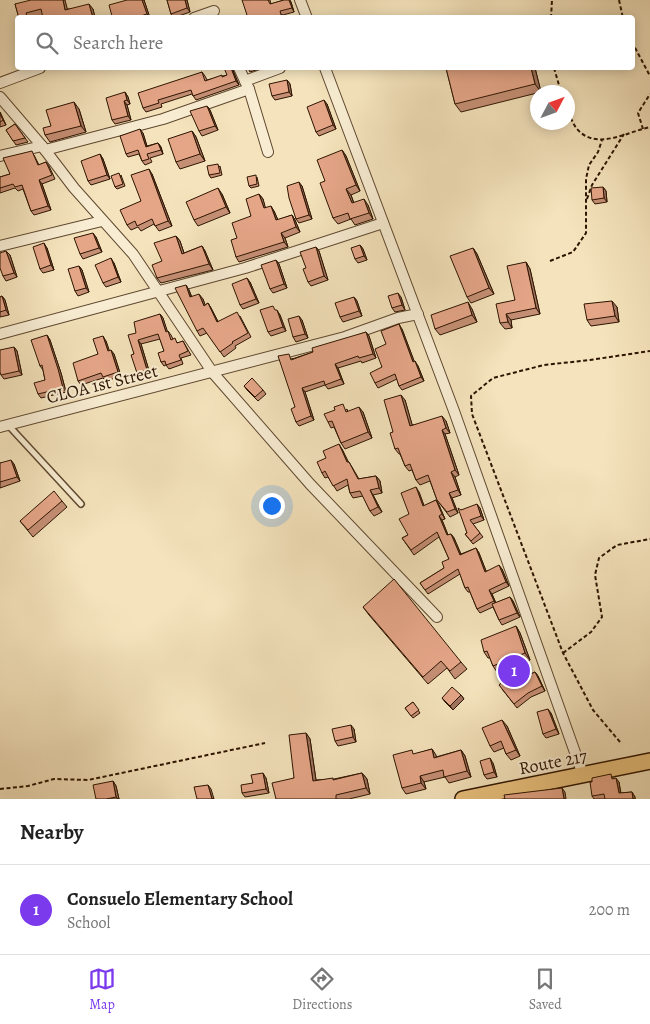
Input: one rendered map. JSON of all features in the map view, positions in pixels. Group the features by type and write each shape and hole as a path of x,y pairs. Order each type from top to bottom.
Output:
{"main road":[{"name":"Route 217","path":"463,799 650,761"}],"street":[{"path":"210,0 215,14"},
{"path":"300,0 305,15"},
{"path":"0,83 35,70"},
{"path":"240,70 247,85 268,152"},
{"path":"0,156 43,148 163,119 247,85 276,70"},
{"path":"326,70 418,314 583,775"},
{"path":"0,97 102,221 133,254 212,373 310,484 437,617"},
{"path":"0,246 102,221"},
{"path":"0,334 263,263 383,223"},
{"name":"CLOA 1st Street","path":"4,426 212,373 345,337 398,318 418,314"}],"lane":[{"path":"4,426 81,504"}],"path":[{"path":"551,15 552,0"},
{"path":"619,0 622,15"},
{"path":"635,48 650,76"},
{"path":"555,70 559,85"},
{"path":"642,129 638,112 650,94"},
{"path":"575,125 578,130 592,140 602,140 650,127"},
{"path":"586,202 592,185 624,134"},
{"path":"550,261 573,252 586,233 586,180 589,165 598,152 602,140"},
{"path":"620,742 593,710 563,653 472,414 471,396 493,378 544,365 650,351"},
{"path":"563,653 591,632 602,617 595,575 600,558 617,545 650,539"},
{"path":"0,789 28,786 54,779 88,780 265,743"}],"building":[{"path":"31,0 63,0 65,10 89,4 92,15 42,15 41,9 26,13 27,15 18,15 15,4"},
{"path":"127,0 142,0 147,14 112,15 109,5"},
{"path":"167,0 185,0 187,8 171,14"},
{"path":"242,0 268,0 270,4 289,0 292,8 280,11 281,15 247,15"},
{"path":"225,70 232,70 236,81 193,96 191,90 158,100 159,103 143,108 138,93 202,72 205,81 227,75"},
{"path":"446,70 532,70 535,84 455,104"},
{"path":"287,80 289,92 272,96 269,84"},
{"path":"125,92 127,100 124,101 128,116 112,120 106,98"},
{"path":"324,100 333,125 316,132 307,107"},
{"path":"74,102 81,126 45,135 43,128 51,126 46,110"},
{"path":"207,106 215,126 199,131 190,111"},
{"path":"15,124 25,138 13,141 6,130"},
{"path":"140,129 146,147 158,143 161,150 147,154 149,159 142,161 138,150 126,154 120,136"},
{"path":"192,131 200,154 176,162 168,139"},
{"path":"342,150 356,185 346,189 352,203 364,199 369,213 350,219 348,213 333,218 320,183 325,181 317,160"},
{"path":"32,151 38,165 46,162 52,175 39,180 48,206 31,211 22,185 15,187 13,184 0,188 0,177 10,174 3,158"},
{"path":"100,154 107,175 88,181 81,161"},
{"path":"218,164 220,173 209,175 207,166"},
{"path":"149,169 168,221 155,226 152,219 137,226 135,221 127,225 120,210 141,201 131,175"},
{"path":"119,173 123,184 115,187 111,176"},
{"path":"256,175 257,184 249,186 247,177"},
{"path":"299,182 309,215 296,219 287,186"},
{"path":"603,187 604,198 592,200 591,188"},
{"path":"218,188 226,207 194,220 186,202"},
{"path":"259,194 264,208 271,206 276,220 292,215 296,227 281,233 284,242 236,257 231,240 237,238 232,223 251,216 246,199"},
{"path":"93,233 99,248 80,254 74,238"},
{"path":"176,236 182,254 202,246 209,264 157,278 152,265 162,261 154,243"},
{"path":"44,243 51,265 40,269 33,247"},
{"path":"360,245 364,256 355,259 351,248"},
{"path":"316,247 324,276 308,282 303,269 306,268 300,252"},
{"path":"473,248 489,288 467,297 450,256"},
{"path":"6,251 14,273 3,276 0,268 0,253"},
{"path":"111,258 118,277 103,283 95,265"},
{"path":"276,260 284,284 270,289 261,265"},
{"path":"526,262 536,308 506,314 508,322 500,323 496,304 515,300 507,266"},
{"path":"79,266 86,288 75,291 68,269"},
{"path":"247,278 256,299 240,305 232,284"},
{"path":"186,285 190,297 199,294 204,306 208,303 217,322 237,312 248,333 232,342 220,352 203,328 197,331 175,288"},
{"path":"398,293 402,305 392,308 388,296"},
{"path":"2,296 6,310 0,312 0,297"},
{"path":"354,297 359,311 340,317 335,303"},
{"path":"612,301 615,316 587,320 584,304"},
{"path":"468,302 472,315 435,329 431,315"},
{"path":"273,306 277,310 283,327 268,332 260,310"},
{"path":"160,314 171,340 175,338 177,343 183,341 188,351 179,355 181,360 166,365 165,361 161,362 158,353 164,351 158,334 138,340 147,370 137,373 131,355 134,354 128,335 136,333 134,322"},
{"path":"299,316 305,334 293,337 288,319"},
{"path":"399,324 413,362 415,361 421,377 399,386 395,374 375,383 370,373 382,367 375,349 386,344 381,331"},
{"path":"366,332 373,354 359,358 358,356 335,364 341,379 325,385 324,381 302,388 311,416 296,422 291,409 295,407 278,356 289,354 291,360 313,352 312,348"},
{"path":"47,335 63,388 38,394 34,383 45,380 42,365 40,366 31,340"},
{"path":"103,336 108,351 111,350 118,372 103,377 101,373 78,381 73,363 98,354 93,339"},
{"path":"14,347 19,371 1,375 0,350"},
{"path":"252,378 263,390 255,397 244,386"},
{"path":"401,395 410,426 442,416 446,428 442,430 455,470 451,472 458,490 449,493 455,509 447,512 437,500 428,475 416,480 410,464 405,466 398,448 395,449 390,433 393,432 384,400"},
{"path":"343,404 346,412 359,407 368,432 341,443 332,421 328,422 324,414 335,410 334,407"},
{"path":"339,444 347,462 349,462 358,479 376,476 379,488 370,490 378,507 370,511 360,491 350,493 347,479 333,486 325,471 322,473 317,462 326,458 323,451"},
{"path":"11,460 17,477 0,482 0,463"},
{"path":"416,487 423,506 436,500 442,514 439,516 447,535 451,534 460,555 476,548 485,572 499,565 506,582 489,590 494,601 477,609 468,587 465,588 458,569 425,590 420,583 444,568 442,562 449,559 437,532 411,550 402,538 408,535 399,519 409,514 401,493"},
{"path":"54,491 62,501 28,530 20,521"},
{"path":"477,504 481,516 470,520 480,533 471,541 465,534 467,533 458,508 461,510"},
{"path":"394,579 461,662 450,671 441,661 423,677 363,607"},
{"path":"510,597 517,613 499,620 492,604"},
{"path":"516,626 525,653 493,666 487,651 484,652 481,640"},
{"path":"535,672 542,686 528,693 514,704 499,685 511,675 516,681"},
{"path":"452,687 461,695 450,706 442,698"},
{"path":"413,702 419,710 411,716 405,708"},
{"path":"548,709 556,729 543,734 537,712"},
{"path":"502,720 516,750 506,754 501,741 490,746 482,728"},
{"path":"351,725 353,737 335,741 332,729"},
{"path":"306,733 313,781 333,778 333,780 362,773 366,788 336,795 336,799 276,799 272,783 294,778 289,735"},
{"path":"432,749 434,758 461,750 467,771 444,777 443,770 420,776 421,783 402,788 393,755 412,750 413,754"},
{"path":"490,758 494,772 484,775 480,761"},
{"path":"263,773 266,789 242,793 241,785 253,783 251,775"},
{"path":"611,774 612,779 616,778 619,793 632,792 633,799 605,799 604,794 592,796 590,782 592,782 592,778"},
{"path":"113,781 116,797 96,799 93,785"},
{"path":"208,785 212,799 197,799 194,787"},
{"path":"562,788 564,799 505,799 504,795"}],"place":[{"name":"Consuelo Elementary School","path":"514,671"}]}
